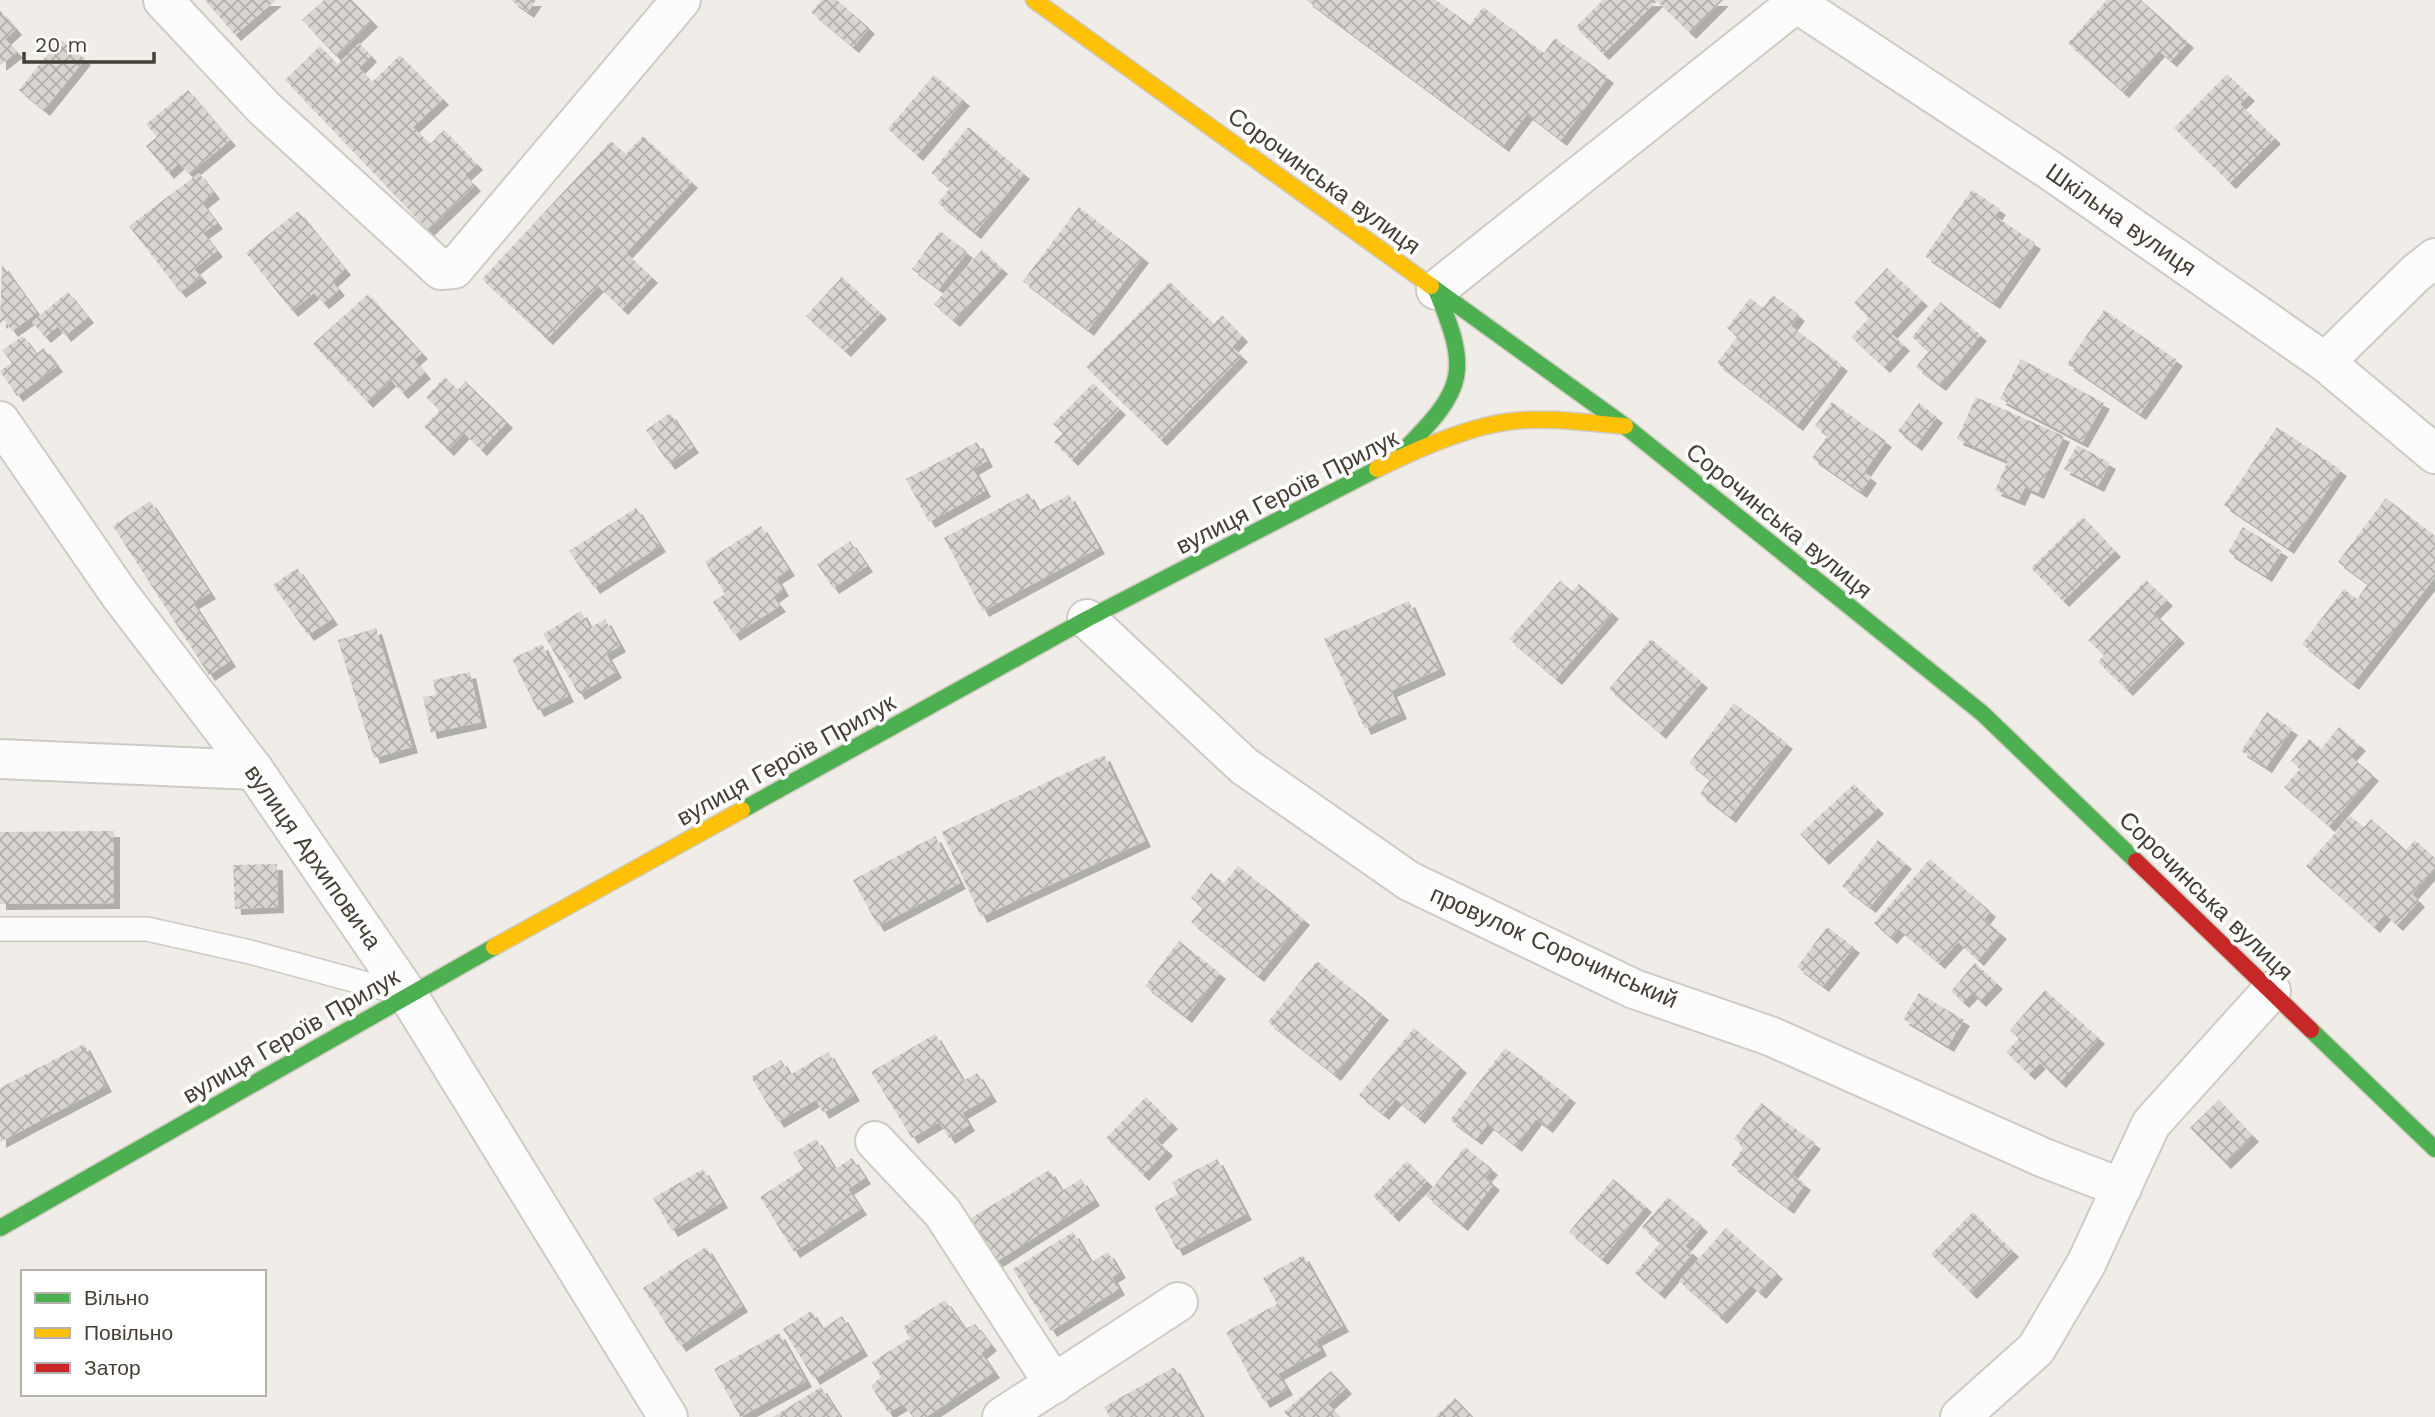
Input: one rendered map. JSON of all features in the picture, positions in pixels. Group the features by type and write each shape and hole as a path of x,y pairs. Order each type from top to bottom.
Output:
{"main road":[{"name":"Сорочинська вулиця","path":"1034,0 1625,426 1982,713 2435,1149"},
{"path":"1393,461 1450,402 1459,378 1460,352 1455,332 1436,290"},
{"name":"вулиця Героїв Прилук","path":"0,1228 408,995 1087,620 1393,461 1474,430 1512,421 1549,420 1625,426"}],"street":[{"path":"163,0 264,108 441,270 454,269 681,0"},
{"path":"1436,290 1798,1"},
{"name":"Шкільна вулиця","path":"1798,1 2051,171 2325,362 2435,454"},
{"path":"2325,362 2416,273 2435,258"},
{"name":"вулиця Архиповича","path":"0,421 120,595 254,770 408,995 668,1417"},
{"name":"провулок Сорочинський","path":"1087,620 1244,766 1409,881 1634,989 1770,1036 2044,1158 2122,1188"},
{"path":"0,759 254,770"},
{"path":"1960,1417 2036,1349 2086,1264 2151,1124 2271,991"},
{"path":"875,1141 942,1212 1054,1384"},
{"path":"1002,1417 1178,1302"}],"lane":[{"path":"0,929 147,929 250,952 408,995"}],"building":[{"path":"205,0 276,0 235,35"},
{"path":"324,0 352,0 372,21 336,56 302,20"},
{"path":"511,0 536,0 528,12"},
{"path":"822,0 837,0 869,28 853,47 811,12"},
{"path":"1306,0 1436,0 1470,25 1483,7 1544,53 1555,38 1608,77 1561,140 1527,114 1503,146"},
{"path":"1603,0 1723,0 1690,33 1657,1 1603,54 1576,27"},
{"path":"2107,0 2141,0 2188,42 2171,61 2159,51 2123,92 2068,43"},
{"path":"0,10 16,29 5,39 17,52 0,65"},
{"path":"60,39 85,59 44,110 19,90"},
{"path":"359,43 371,56 359,68 372,82 400,55 443,99 413,127 430,144 444,130 477,164 465,175 475,185 428,230 285,80 320,46 337,65"},
{"path":"2227,74 2249,95 2240,104 2275,138 2230,183 2174,128"},
{"path":"934,75 964,100 917,155 888,129"},
{"path":"188,90 230,140 189,174 179,163 168,173 146,146 157,137 146,124"},
{"path":"968,127 1024,173 975,233 938,203 950,188 931,173"},
{"path":"643,136 692,182 626,253 652,277 622,309 598,286 547,339 482,279 611,141 626,154"},
{"path":"199,173 214,193 202,203 217,223 203,233 217,251 194,269 201,277 180,292 129,226"},
{"path":"1972,190 2000,209 1995,216 2035,243 1994,303 1925,256"},
{"path":"1079,207 1143,257 1088,330 1023,281"},
{"path":"298,211 345,269 332,281 339,290 323,303 314,293 292,311 246,253"},
{"path":"940,231 967,252 939,289 912,269"},
{"path":"982,250 1002,268 954,321 934,304"},
{"path":"2,264 37,313 12,331 4,320 0,323"},
{"path":"1887,268 1922,300 1891,333 1904,345 1884,367 1851,337 1869,318 1854,303"},
{"path":"842,277 881,313 845,351 806,316"},
{"path":"1170,282 1214,324 1222,315 1242,336 1232,347 1242,356 1161,440 1086,367"},
{"path":"68,292 88,317 65,336 58,326 45,337 32,322"},
{"path":"368,294 422,353 414,360 425,373 402,393 391,380 367,402 313,344"},
{"path":"1773,295 1799,315 1791,326 1842,365 1797,425 1717,363 1738,336 1727,328 1750,298 1763,308"},
{"path":"1940,302 1981,335 1940,385 1916,367 1929,351 1912,337"},
{"path":"2104,310 2177,360 2140,414 2067,364"},
{"path":"23,336 36,354 44,348 57,366 17,396 0,371 12,363 2,350"},
{"path":"2021,359 2104,403 2082,442 2000,399"},
{"path":"445,377 458,390 465,381 507,422 481,450 464,433 448,450 424,427 440,410 426,397"},
{"path":"1093,383 1120,409 1072,460 1054,442 1063,433 1053,424"},
{"path":"1976,397 2064,436 2038,493 2025,487 2019,500 1995,490 2008,461 1957,439"},
{"path":"1832,402 1886,441 1864,472 1871,477 1861,492 1812,458 1828,435 1815,426"},
{"path":"1919,403 1937,417 1916,445 1898,431"},
{"path":"670,413 693,447 669,464 646,430"},
{"path":"2277,427 2341,470 2288,548 2224,505"},
{"path":"977,442 987,461 973,469 985,491 929,522 906,479"},
{"path":"2077,445 2110,463 2098,486 2064,469"},
{"path":"1028,493 1038,511 1069,495 1099,548 983,611 944,538"},
{"path":"2386,498 2435,536 2435,577 2353,684 2302,644 2344,589 2357,599 2368,584 2338,562"},
{"path":"150,501 210,593 193,603 230,661 209,675 113,526"},
{"path":"636,508 660,546 594,588 569,551"},
{"path":"2083,517 2115,551 2063,601 2031,568"},
{"path":"761,526 789,570 776,578 783,590 773,597 780,606 734,635 713,602 725,594 705,562"},
{"path":"2243,527 2282,551 2266,576 2228,552"},
{"path":"850,541 867,566 833,588 817,564"},
{"path":"297,568 332,619 308,635 273,585"},
{"path":"2146,580 2167,600 2154,613 2179,637 2127,690 2098,662 2104,655 2088,640"},
{"path":"1560,581 1572,591 1579,584 1613,613 1556,679 1509,639"},
{"path":"1409,601 1440,669 1391,691 1401,713 1365,729 1324,639"},
{"path":"581,611 590,628 605,619 620,646 606,654 616,672 579,694 543,634"},
{"path":"376,628 412,747 374,758 338,640"},
{"path":"1651,639 1702,682 1660,733 1609,689"},
{"path":"542,644 568,696 538,711 512,659"},
{"path":"470,672 481,722 431,733 423,697 436,695 433,680"},
{"path":"1734,703 1787,743 1730,817 1700,794 1710,779 1689,763"},
{"path":"2267,712 2292,729 2266,767 2241,751"},
{"path":"2339,727 2360,745 2350,756 2373,775 2329,826 2284,787 2300,769 2291,761 2309,739 2321,749"},
{"path":"1104,755 1145,841 981,917 942,832"},
{"path":"1854,784 1878,808 1823,859 1800,834"},
{"path":"2350,816 2364,827 2371,819 2406,850 2415,840 2435,858 2435,868 2412,894 2419,901 2397,925 2385,914 2374,927 2306,866"},
{"path":"114,831 114,903 0,904 0,832"},
{"path":"935,836 960,883 878,926 853,880"},
{"path":"1878,840 1906,863 1870,907 1842,886"},
{"path":"1930,859 1990,911 1984,919 2001,933 1978,960 1958,942 1939,963 1899,929 1891,938 1874,923"},
{"path":"277,864 278,907 235,909 233,865"},
{"path":"1238,866 1304,919 1258,976 1191,922 1203,908 1191,898 1211,873 1224,883"},
{"path":"1827,927 1854,947 1823,986 1797,967"},
{"path":"1179,941 1220,973 1186,1017 1145,986"},
{"path":"1317,961 1383,1014 1335,1075 1268,1022"},
{"path":"1975,963 1997,983 1980,1001 1972,993 1963,1002 1951,991"},
{"path":"2045,990 2099,1038 2060,1082 2040,1063 2029,1074 2006,1052 2019,1038 2010,1030"},
{"path":"1919,993 1964,1020 1948,1046 1903,1019"},
{"path":"1414,1028 1461,1067 1419,1118 1396,1099 1383,1114 1359,1095"},
{"path":"935,1034 963,1081 977,1073 991,1096 962,1113 969,1125 949,1138 939,1122 912,1138 871,1072"},
{"path":"84,1044 106,1086 0,1142 0,1088"},
{"path":"1505,1048 1570,1097 1547,1127 1536,1119 1516,1146 1488,1124 1476,1139 1450,1120"},
{"path":"828,1052 854,1095 823,1113 816,1100 778,1122 751,1077 781,1060 790,1075"},
{"path":"1146,1097 1172,1123 1156,1139 1167,1150 1143,1175 1106,1138"},
{"path":"2219,1100 2253,1136 2225,1163 2190,1128"},
{"path":"1761,1103 1815,1143 1791,1174 1805,1184 1788,1208 1731,1165 1744,1147 1734,1139"},
{"path":"816,1139 835,1169 852,1158 865,1178 848,1189 861,1209 794,1252 760,1197 803,1169 793,1153"},
{"path":"1465,1147 1492,1169 1485,1177 1494,1184 1462,1225 1426,1196"},
{"path":"1217,1159 1246,1214 1177,1250 1154,1207 1178,1194 1172,1182"},
{"path":"1407,1161 1427,1181 1393,1216 1373,1196"},
{"path":"703,1169 722,1202 672,1231 653,1198"},
{"path":"1049,1170 1062,1191 1081,1179 1094,1200 994,1263 968,1220"},
{"path":"1613,1179 1646,1206 1602,1259 1569,1232"},
{"path":"1668,1197 1702,1226 1685,1246 1693,1253 1659,1293 1635,1273 1660,1243 1642,1227"},
{"path":"1973,1212 2013,1251 1971,1293 1931,1254"},
{"path":"1726,1228 1777,1273 1760,1293 1751,1285 1721,1318 1679,1281"},
{"path":"1073,1232 1091,1262 1108,1252 1120,1272 1112,1277 1119,1289 1051,1331 1013,1269"},
{"path":"706,1247 742,1306 680,1346 643,1288"},
{"path":"1303,1255 1343,1326 1316,1340 1321,1350 1278,1374 1287,1389 1264,1402 1226,1332 1277,1304 1263,1278"},
{"path":"945,1300 965,1329 975,1324 991,1345 981,1353 994,1372 926,1417 913,1417 903,1404 888,1413 871,1386 881,1377 872,1362 910,1338 903,1327"},
{"path":"811,1311 822,1329 842,1316 862,1350 814,1379 783,1329"},
{"path":"779,1333 806,1381 740,1417 714,1369"},
{"path":"1174,1367 1202,1417 1110,1417 1104,1407"},
{"path":"1331,1371 1346,1388 1328,1404 1340,1417 1289,1417 1284,1412"},
{"path":"821,1387 840,1417 773,1417"},
{"path":"1455,1398 1473,1417 1435,1417"}],"traffic: fast":[{"path":"1431,286 1625,426 1982,713 2136,861"},
{"path":"1404,450 1440,410 1456,377 1454,340 1436,290"},
{"path":"742,810 1087,619 1377,469"},
{"path":"0,1228 494,947"},
{"path":"2311,1030 2435,1149"}],"traffic: slow":[{"path":"1034,0 1431,286"},
{"path":"1377,469 1443,439 1513,421 1569,421 1625,426"},
{"path":"494,947 742,810"}],"traffic: jam":[{"path":"2136,861 2311,1030"}]}
